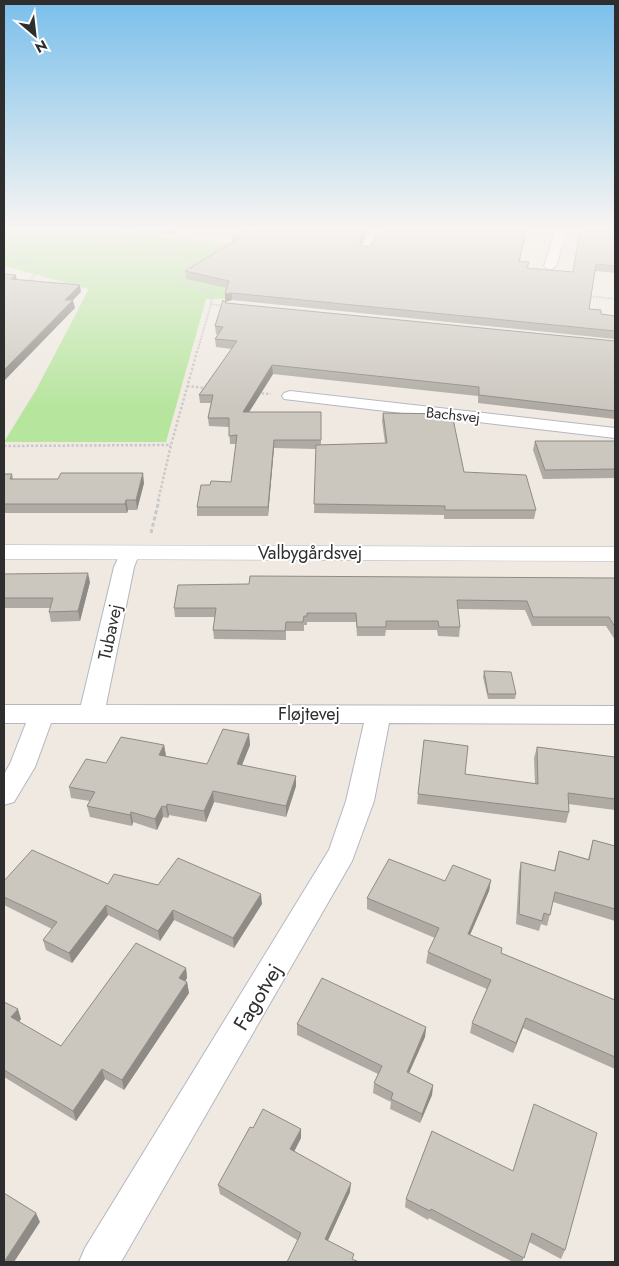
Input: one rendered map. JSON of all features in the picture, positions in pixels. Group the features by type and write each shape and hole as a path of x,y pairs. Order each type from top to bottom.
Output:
{"street":[{"name":"Bachsvej","path":"290,396 615,433"},
{"name":"Valbygårdsvej","path":"4,552 139,545 615,554"},
{"name":"Tubavej","path":"92,712 124,567 139,545"},
{"name":"Fløjtevej","path":"4,714 92,712 615,715"},
{"path":"4,795 22,767 42,713"},
{"name":"Fagotvej","path":"99,1262 342,853 360,801 378,714"}],"path":[{"path":"139,545 171,446 211,304 212,291 202,289"},
{"path":"579,295 615,299"},
{"path":"211,304 232,306"},
{"path":"187,386 215,389"},
{"path":"253,392 290,396"},
{"path":"4,446 171,446"}],"green space":[{"path":"89,289 283,289 286,298 206,299 166,442 4,442 36,390"}],"building":[{"path":"4,289 76,289 65,300 73,300 4,370"},
{"path":"227,289 592,289 589,309 601,310 601,314 615,316 615,331 232,293 225,294"},
{"path":"223,300 226,303 615,341 615,411 479,395 479,387 272,365 243,412 321,412 321,440 274,440 268,507 197,507 201,485 210,485 211,481 231,482 237,435 229,436 229,418 208,418 213,395 199,395 237,341 215,339 223,327 215,326"},
{"path":"383,413 452,414 464,472 526,475 536,510 445,510 445,506 314,504 316,445 387,443"},
{"path":"535,441 615,441 615,469 545,470"},
{"path":"61,473 143,473 136,500 126,500 125,504 4,504 4,474 12,474 10,479 58,479"},
{"path":"88,573 78,611 49,612 53,598 4,598 4,574"},
{"path":"250,576 615,578 615,627 609,617 533,617 527,601 457,600 460,627 439,627 438,621 386,621 386,627 357,627 356,613 307,613 307,616 304,616 303,622 286,622 285,631 213,630 216,608 174,608 178,585 249,584"},
{"path":"484,671 511,672 516,694 488,694"},
{"path":"223,729 249,734 237,764 296,776 286,806 213,791 204,811 167,804 166,807 162,806 155,819 131,812 130,815 87,806 95,792 69,787 86,759 106,763 121,737 164,745 159,755 207,764"},
{"path":"424,740 468,746 465,774 538,784 537,747 615,757 615,799 568,793 569,812 418,794"},
{"path":"593,840 615,846 615,909 555,892 550,915 544,913 542,921 519,914 521,862 555,871 559,851 589,860"},
{"path":"32,850 108,884 114,874 158,885 178,858 261,894 233,938 173,910 158,931 106,905 69,953 43,940 57,922 4,897 4,881"},
{"path":"389,859 445,881 453,865 491,880 468,934 502,948 501,953 615,1000 615,1057 526,1018 516,1043 472,1023 491,980 428,952 439,928 367,898"},
{"path":"136,943 186,968 179,978 187,982 122,1080 102,1069 73,1111 4,1070 4,1002 18,1009 11,1017 61,1046"},
{"path":"322,978 426,1027 407,1072 433,1085 422,1114 391,1099 393,1093 374,1083 382,1066 297,1024"},
{"path":"534,1104 597,1133 565,1250 532,1233 524,1258 431,1209 430,1211 406,1199 432,1131 513,1171"},
{"path":"263,1109 301,1129 290,1149 351,1183 325,1239 354,1254 352,1259 359,1262 287,1262 301,1233 218,1185 250,1127 253,1128"},
{"path":"4,1193 36,1213 4,1262"}]}
